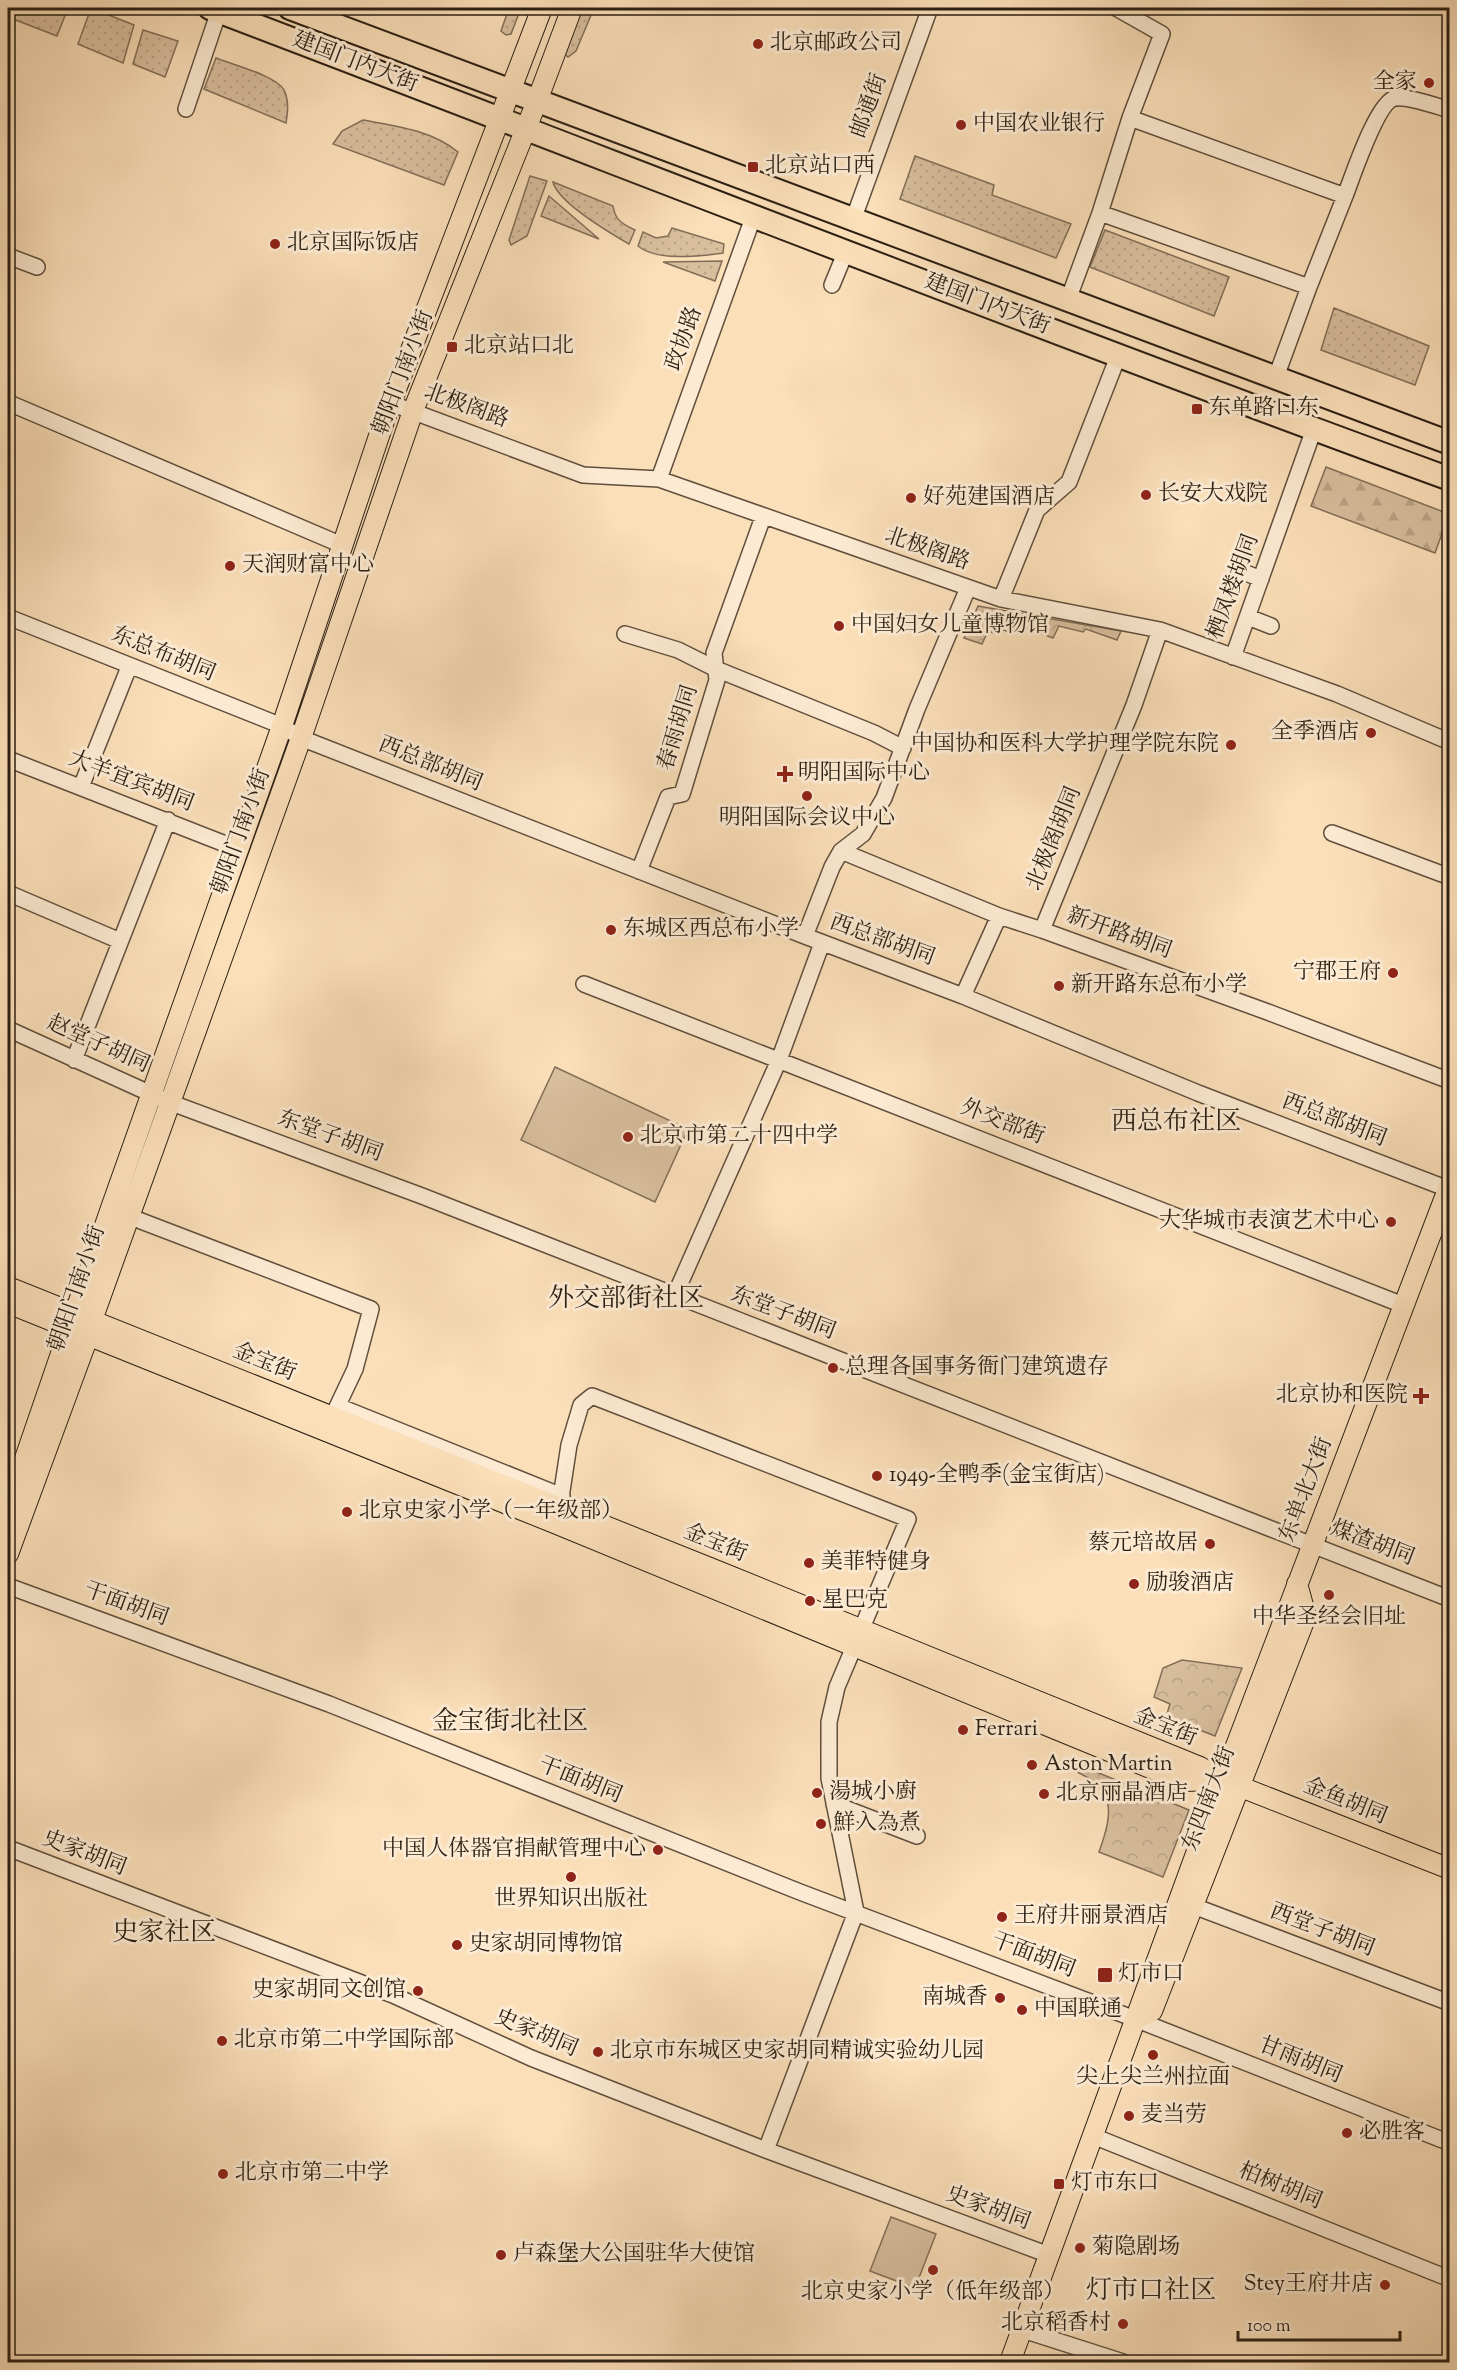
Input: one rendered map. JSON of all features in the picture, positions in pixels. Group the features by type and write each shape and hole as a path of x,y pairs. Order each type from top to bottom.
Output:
{"highway":[{"name":"建国门内大街","path":"290,8 1449,443"},
{"name":"建国门内大街","path":"215,9 1449,479"}],"main road":[{"name":"朝阳门南小街","path":"8,1508 128,1216 161,1097 238,849 282,726 390,403 542,8"},
{"name":"朝阳门南小街","path":"8,1554 82,1324 110,1211 161,1097 301,738 413,411 572,8"},
{"name":"东单北大街","path":"1232,1783 1297,1584 1449,1186"},
{"name":"金宝街","path":"8,1287 82,1324"},
{"name":"金宝街","path":"8,1303 82,1324 332,1418 560,1510 858,1637 1182,1781 1232,1783"},
{"name":"金鱼胡同","path":"1232,1783 1449,1869"},
{"name":"东四南大街","path":"1010,2362 1135,2019 1186,1903 1232,1783"}],"street":[{"name":"邮通街","path":"853,220 930,8"},
{"path":"1068,300 1100,213 1130,118 1162,34 1116,8"},
{"path":"186,109 215,9"},
{"path":"1276,377 1367,138 1385,105 1392,99 1402,98 1449,110"},
{"path":"1130,118 1345,196"},
{"path":"1100,213 1309,287"},
{"name":"政协路","path":"659,478 754,215"},
{"path":"832,285 846,251"},
{"path":"8,256 37,267"},
{"path":"1001,599 1037,510 1069,482 1119,354"},
{"path":"8,408 9,403 342,545"},
{"name":"北极阁路","path":"390,403 583,474 659,478 763,517 1001,599 1160,630 1337,694 1449,742"},
{"name":"栖凤楼胡同","path":"1233,657 1314,429"},
{"name":"春雨胡同","path":"639,871 668,797 682,794 717,680 714,653 763,517"},
{"path":"1241,570 1261,579"},
{"path":"805,936 832,867 842,851 864,834 884,798 968,588"},
{"name":"东总布胡同","path":"8,617 282,726 301,738"},
{"path":"1248,617 1271,626"},
{"name":"北极阁胡同","path":"1042,930 1130,715 1160,630"},
{"path":"625,634 678,650 716,669 874,733 903,748"},
{"path":"81,787 129,667"},
{"name":"西总部胡同","path":"301,738 822,943 963,996 1198,1093 1449,1186"},
{"name":"大羊宜宾胡同","path":"8,759 238,849"},
{"path":"74,1060 168,820"},
{"path":"1332,833 1449,877"},
{"name":"新开路胡同","path":"842,851 999,916 1449,1081"},
{"path":"8,893 120,941"},
{"path":"963,996 999,916"},
{"path":"675,1295 778,1060 822,943"},
{"name":"外交部街","path":"584,984 1403,1305"},
{"name":"赵堂子胡同","path":"8,1029 161,1097"},
{"name":"东堂子胡同","path":"161,1097 422,1196 1312,1545"},
{"path":"128,1216 370,1309 355,1369 332,1418 560,1510 568,1445 581,1405 592,1396 908,1519 837,1687 829,1722 829,1778 856,1912 766,2150"},
{"name":"煤渣胡同","path":"1312,1545 1449,1599"},
{"name":"干面胡同","path":"8,1586 328,1704 670,1841 1135,2019"},
{"path":"834,1804 917,1836"},
{"name":"史家胡同","path":"8,1848 393,1995 531,2058 766,2150 784,2147 1050,2252"},
{"name":"西堂子胡同","path":"1186,1903 1449,2003"},
{"name":"甘雨胡同","path":"1135,2019 1449,2143"},
{"name":"柏树胡同","path":"1093,2136 1449,2279"},
{"path":"1023,2330 1123,2362"}],"green space":[{"path":"17,8 68,8 57,36 13,19"},
{"path":"91,8 134,25 123,63 78,44"},
{"path":"509,8 521,8 511,34 506,35 501,31"},
{"path":"579,8 594,8 576,51 568,57 562,52"},
{"path":"143,30 178,41 165,77 133,64"},
{"path":"216,58 263,75 280,85 287,98 286,123 204,89"},
{"path":"363,120 425,134 458,152 444,185 333,144 342,131"},
{"path":"915,156 994,185 992,195 1071,224 1056,258 900,199"},
{"path":"530,176 547,181 527,236 511,245 509,240"},
{"path":"553,182 613,206 615,215 620,221 635,230 629,244 574,208 564,199"},
{"path":"549,196 599,239 541,216"},
{"path":"672,228 724,244 723,253 667,256 646,251 638,246 643,232 656,238 668,236"},
{"path":"1105,230 1229,277 1214,316 1090,267"},
{"path":"722,261 715,281 663,262"},
{"path":"1334,308 1429,346 1415,385 1321,350"},
{"path":"1326,467 1449,514 1435,553 1311,506"},
{"path":"978,606 1121,631 1117,640 1086,629 1083,632 1059,626 1053,638 1016,624 1011,633 999,628 997,634 988,631 982,644 964,638"},
{"path":"555,1067 688,1129 655,1202 521,1140"},
{"path":"1182,1660 1242,1668 1215,1736 1166,1717 1170,1704 1154,1697 1163,1668"},
{"path":"1072,1762 1189,1810 1163,1877 1099,1852 1109,1812 1107,1802 1103,1792 1096,1784 1070,1769"},
{"path":"891,2217 936,2234 915,2288 870,2271"}],"place":[{"name":"北京邮政公司","path":"758,44"},
{"name":"全家","path":"1429,83"},
{"name":"中国农业银行","path":"961,125"},
{"name":"北京站口西","path":"753,167"},
{"name":"北京国际饭店","path":"275,244"},
{"name":"北京站口北","path":"452,347"},
{"name":"东单路口东","path":"1197,409"},
{"name":"长安大戏院","path":"1146,495"},
{"name":"好苑建国酒店","path":"911,498"},
{"name":"天润财富中心","path":"230,566"},
{"name":"中国妇女儿童博物馆","path":"839,626"},
{"name":"全季酒店","path":"1371,733"},
{"name":"中国协和医科大学护理学院东院","path":"1231,745"},
{"name":"明阳国际中心","path":"785,774"},
{"name":"明阳国际会议中心","path":"807,796"},
{"name":"东城区西总布小学","path":"611,930"},
{"name":"宁郡王府","path":"1393,973"},
{"name":"新开路东总布小学","path":"1059,986"},
{"name":"北京市第二十四中学","path":"628,1137"},
{"name":"大华城市表演艺术中心","path":"1391,1222"},
{"name":"总理各国事务衙门建筑遗存","path":"833,1368"},
{"name":"北京协和医院","path":"1421,1396"},
{"name":"1949-全鸭季(金宝街店)","path":"877,1476"},
{"name":"北京史家小学（一年级部）","path":"347,1512"},
{"name":"蔡元培故居","path":"1210,1544"},
{"name":"美菲特健身","path":"809,1563"},
{"name":"励骏酒店","path":"1134,1584"},
{"name":"中华圣经会旧址","path":"1329,1595"},
{"name":"星巴克","path":"810,1601"},
{"name":"Ferrari","path":"963,1730"},
{"name":"Aston Martin","path":"1032,1765"},
{"name":"湯城小廚","path":"817,1793"},
{"name":"北京丽晶酒店","path":"1044,1794"},
{"name":"鮮入為煮","path":"821,1824"},
{"name":"中国人体器官捐献管理中心","path":"658,1850"},
{"name":"世界知识出版社","path":"571,1877"},
{"name":"王府井丽景酒店","path":"1002,1917"},
{"name":"史家胡同博物馆","path":"457,1945"},
{"name":"灯市口","path":"1105,1975"},
{"name":"史家胡同文创馆","path":"418,1991"},
{"name":"南城香","path":"1000,1998"},
{"name":"中国联通","path":"1022,2010"},
{"name":"北京市第二中学国际部","path":"222,2041"},
{"name":"北京市东城区史家胡同精诚实验幼儿园","path":"598,2052"},
{"name":"尖上尖兰州拉面","path":"1153,2055"},
{"name":"麦当劳","path":"1129,2116"},
{"name":"必胜客","path":"1347,2133"},
{"name":"北京市第二中学","path":"223,2174"},
{"name":"灯市东口","path":"1059,2184"},
{"name":"菊隐剧场","path":"1080,2248"},
{"name":"卢森堡大公国驻华大使馆","path":"501,2255"},
{"name":"北京史家小学（低年级部）","path":"933,2270"},
{"name":"Stey王府井店","path":"1385,2285"},
{"name":"北京稻香村","path":"1123,2324"}],"district":[{"name":"西总布社区","path":"1176,1122"},
{"name":"外交部街社区","path":"626,1299"},
{"name":"金宝街北社区","path":"510,1722"},
{"name":"史家社区","path":"164,1933"},
{"name":"灯市口社区","path":"1151,2291"}]}
